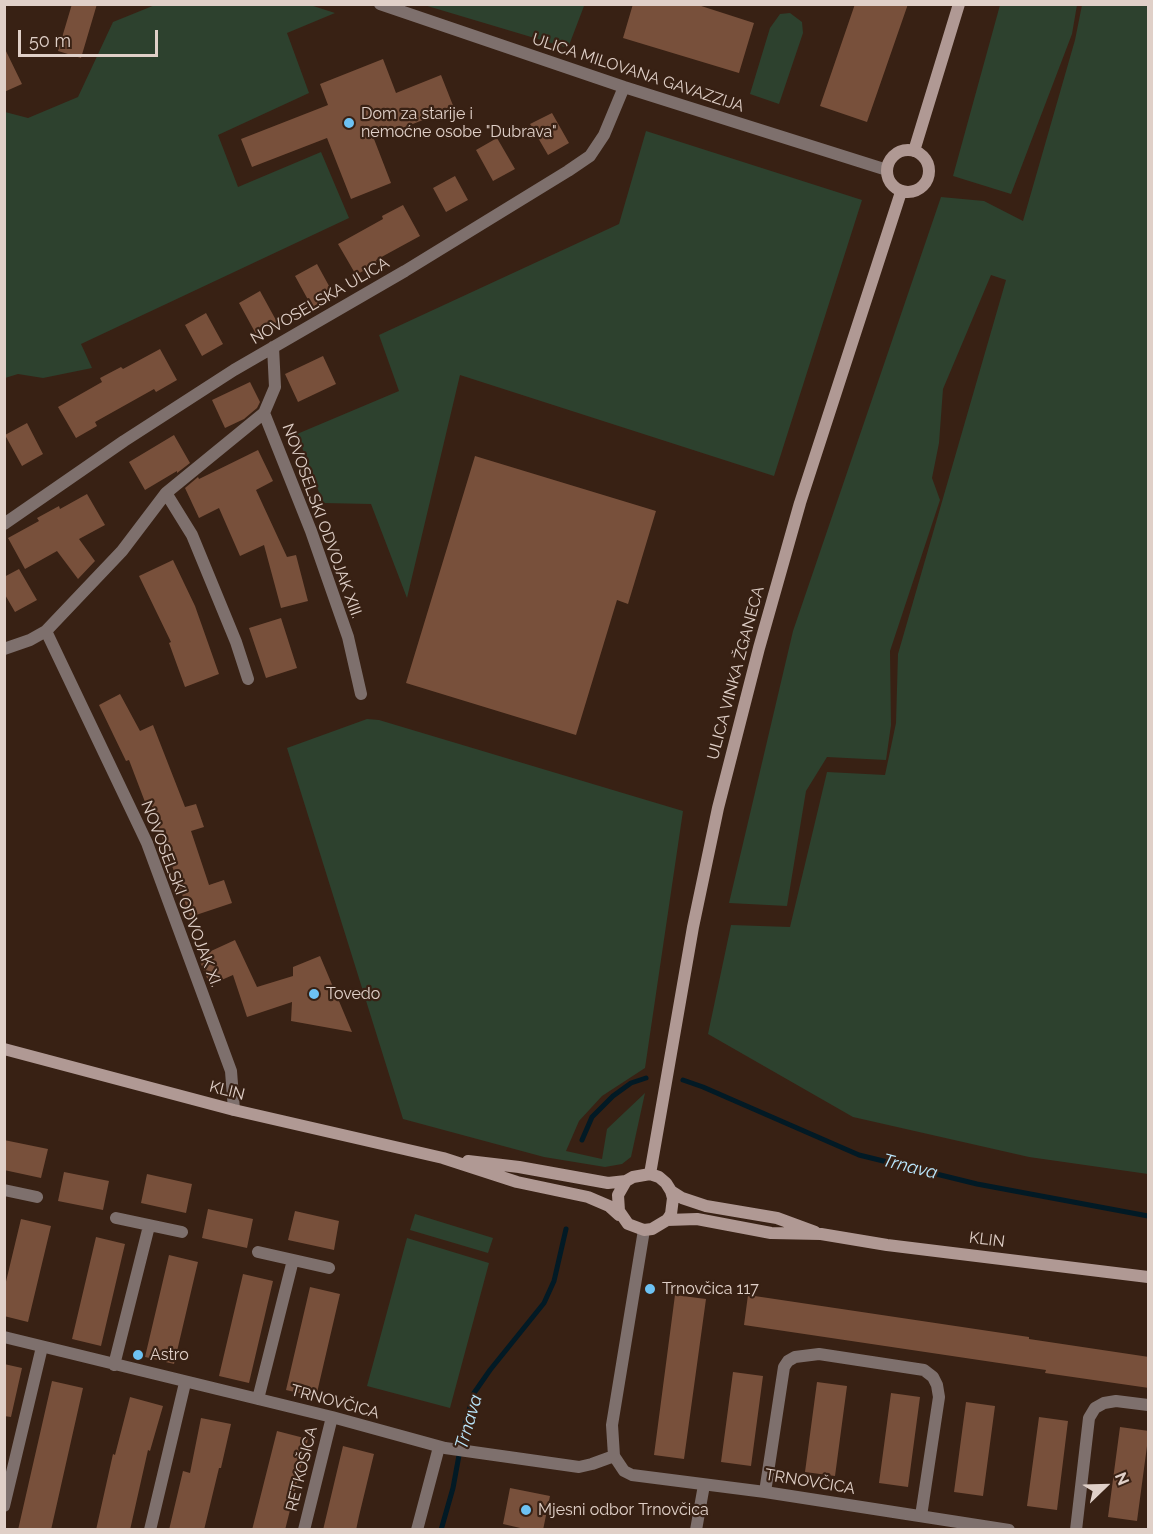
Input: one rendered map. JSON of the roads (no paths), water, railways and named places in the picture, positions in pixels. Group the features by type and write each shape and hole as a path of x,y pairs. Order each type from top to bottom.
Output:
{"street":[{"name":"ULICA MILOVANA GAVAZZIJA","path":"380,4 624,87 887,170"},
{"path":"914,151 959,4"},
{"name":"NOVOSELSKA ULICA","path":"4,524 124,441 273,347 405,271 590,156 604,135 624,87"},
{"path":"901,151 914,151 924,158 929,175 919,190 901,192 889,181 887,170 891,159 896,154 901,151"},
{"name":"ULICA VINKA ŽGANECA","path":"650,1174 669,1056 718,808 759,648 825,422 901,192"},
{"path":"264,413 275,387 273,347"},
{"name":"NOVOSELSKI ODVOJAK XIII.","path":"46,631 122,551 166,493 264,413 348,637 361,694"},
{"path":"166,493 192,536 236,642 248,680"},
{"path":"4,649 30,640 46,631"},
{"name":"NOVOSELSKI ODVOJAK XI.","path":"46,631 147,843 231,1071 234,1110"},
{"name":"KLIN","path":"4,1049 234,1110 443,1158 517,1182 596,1199 609,1206 622,1218"},
{"name":"KLIN","path":"443,1158 519,1167 608,1183 626,1181"},
{"path":"650,1174 659,1177 671,1191 673,1206 667,1220 652,1229 644,1230 628,1224 622,1218 617,1203 621,1188 626,1181 633,1177 650,1174"},
{"path":"5,1191 37,1197"},
{"name":"KLIN","path":"671,1191 682,1198 706,1206 777,1218 821,1234"},
{"path":"116,1218 182,1232"},
{"name":"KLIN","path":"667,1220 697,1219 771,1233 821,1234 887,1245 1149,1276"},
{"path":"114,1365 149,1226"},
{"path":"615,1456 612,1425 644,1230"},
{"path":"258,1252 329,1268"},
{"path":"258,1399 293,1260"},
{"name":"TRNOVČICA","path":"4,1337 185,1383 332,1417 442,1447 478,1454 579,1467 615,1456 624,1471 632,1475 765,1492 1005,1529"},
{"path":"4,1506 42,1347"},
{"path":"765,1492 784,1367 788,1361 795,1357 819,1354 924,1370 933,1377 938,1385 939,1397 921,1516"},
{"path":"150,1530 185,1383"},
{"path":"1076,1530 1089,1418 1095,1408 1104,1403 1116,1401 1149,1405"},
{"name":"RETKOŠICA","path":"304,1530 332,1417"},
{"path":"417,1530 442,1447"},
{"path":"696,1530 704,1485"}],"waterway":[{"name":"Trnava","path":"582,1140 592,1117 613,1096 631,1083 646,1078"},
{"name":"Trnava","path":"683,1080 859,1155 977,1184 1148,1216"},
{"name":"Trnava","path":"441,1530 453,1488 464,1428 474,1393 544,1303 554,1281 566,1229"}],"place":[{"name":"Dom za starije i nemoćne osobe \"Dubrava\"","path":"349,123"},
{"name":"Tovedo","path":"314,994"},
{"name":"Trnovčica 117","path":"650,1289"},
{"name":"Astro","path":"138,1355"},
{"name":"Mjesni odbor Trnovčica","path":"526,1510"}]}
